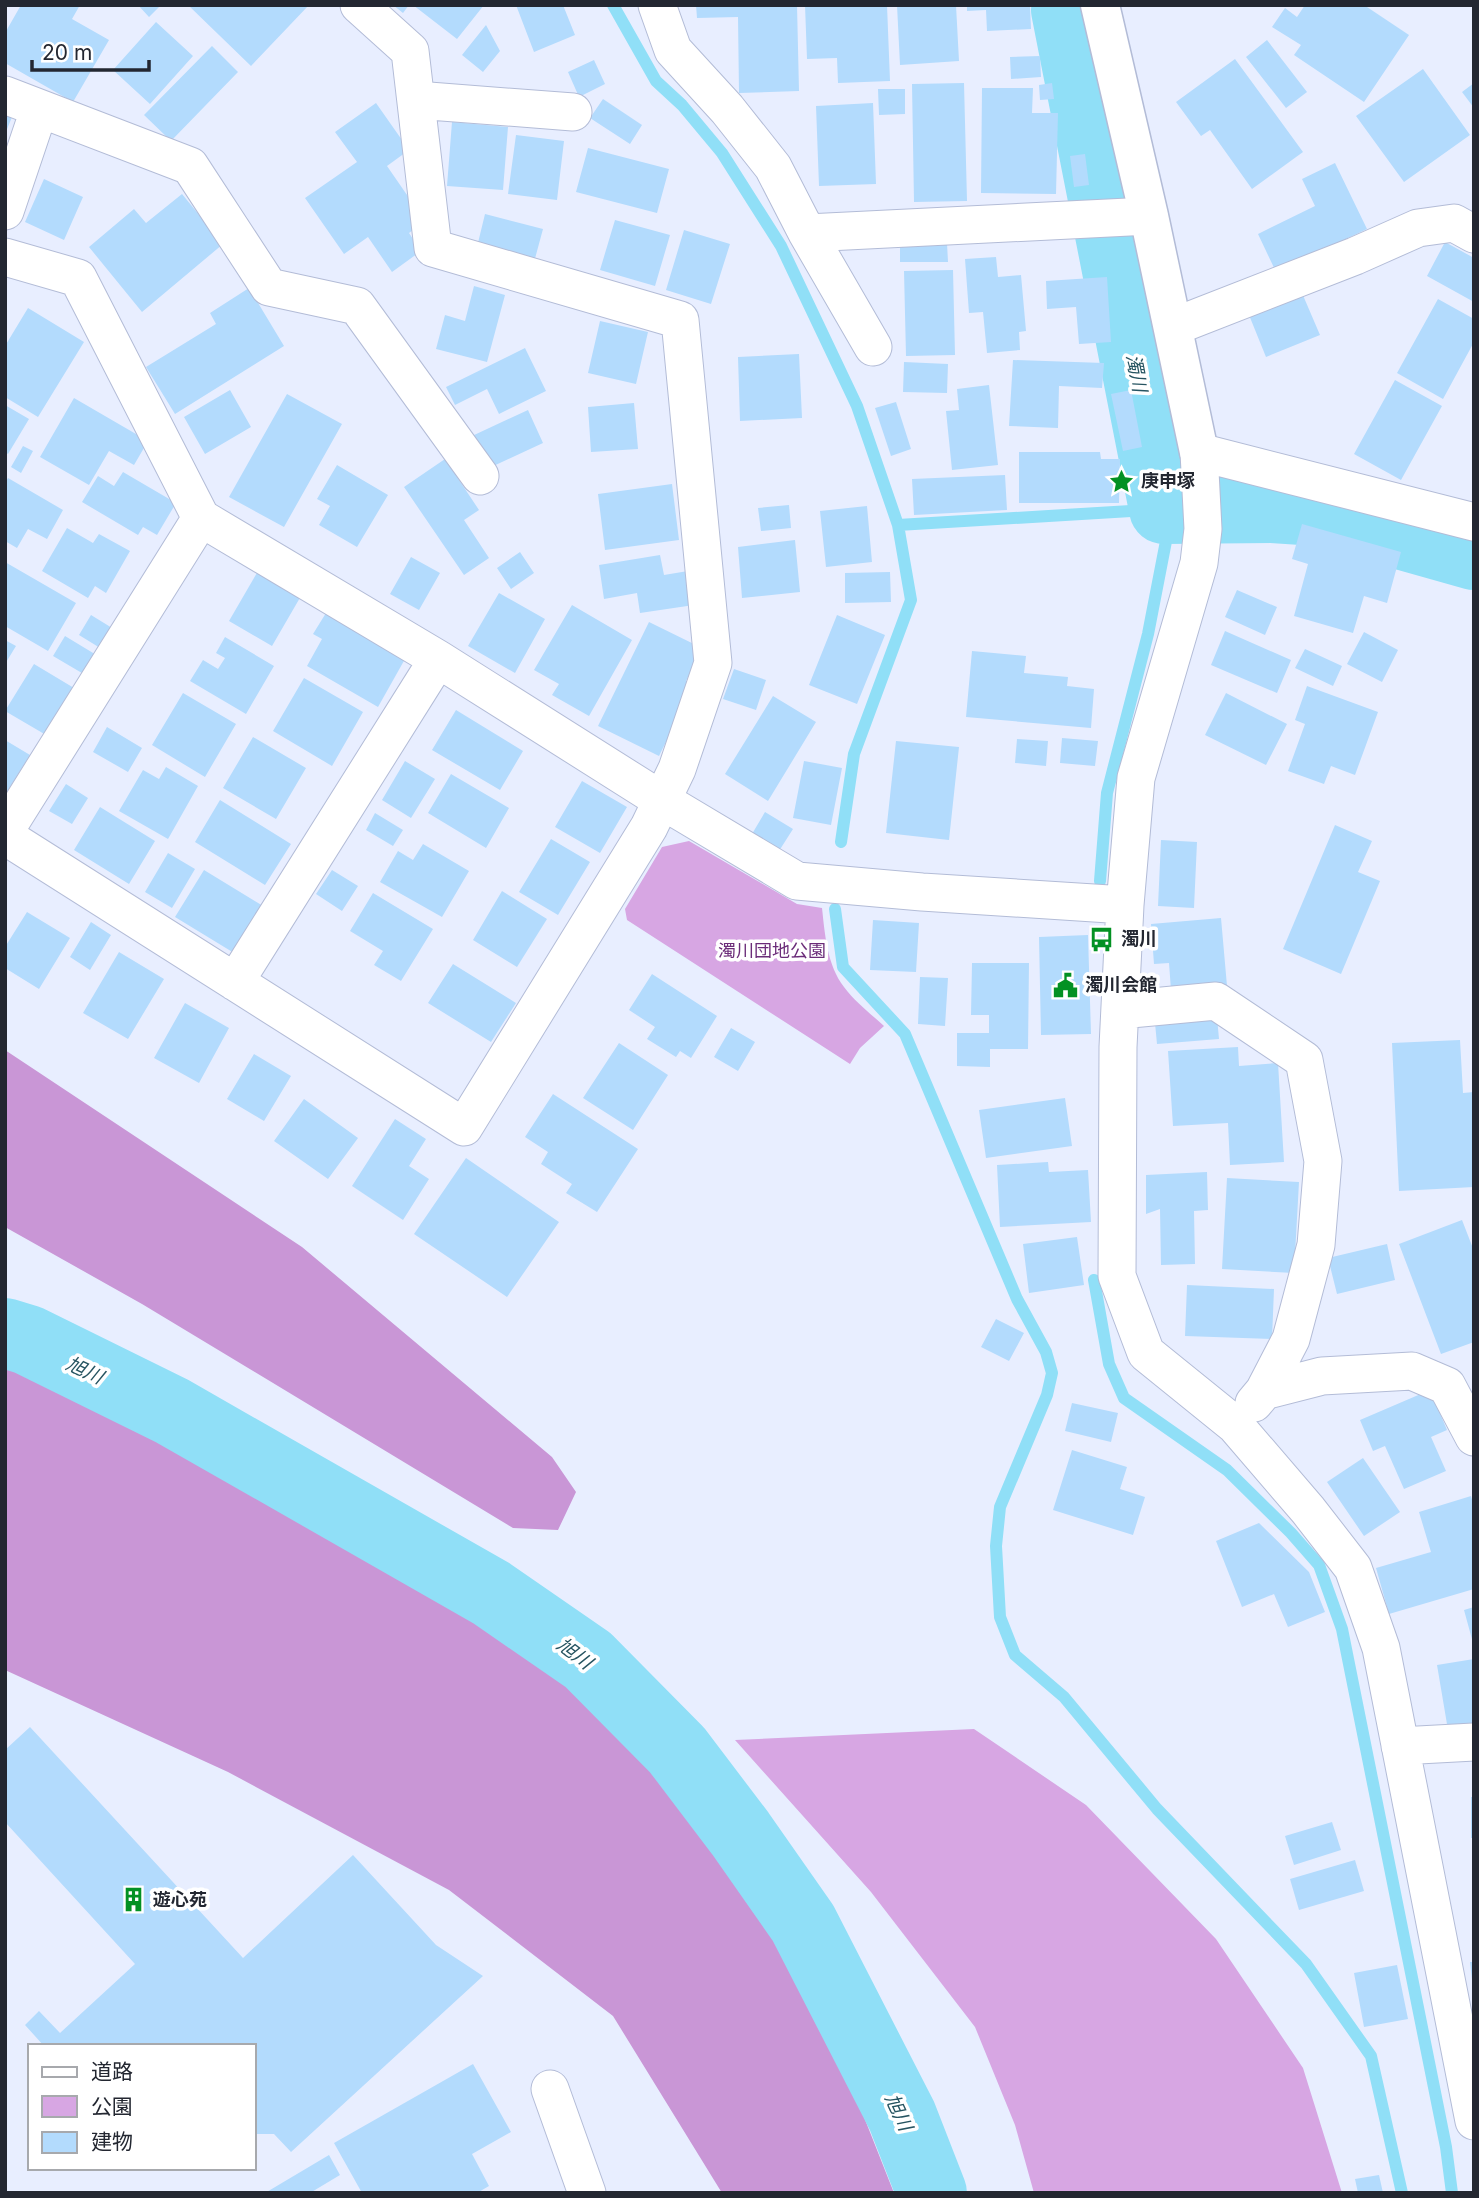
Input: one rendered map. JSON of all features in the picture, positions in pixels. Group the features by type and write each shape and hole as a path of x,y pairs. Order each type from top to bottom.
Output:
{"street":[{"path":"201,518 5,834 464,1127 663,801 677,769 713,663 680,320 433,248 410,51 359,5"},
{"path":"657,5 673,51 727,109 773,167 807,233 873,347"},
{"path":"1100,5 1123,218 1173,327 1201,469 1203,529 1199,563 1136,778 1125,905 1120,1010 1117,1276 1146,1353 1235,1425 1308,1510 1353,1568 1381,1648 1474,2121"},
{"path":"5,95 190,166 269,287 357,306 480,476"},
{"path":"416,100 573,112"},
{"path":"5,211 39,110"},
{"path":"807,233 1123,218"},
{"path":"1173,327 1355,256 1418,228 1454,223 1474,234"},
{"path":"5,257 78,278 201,518 438,659 663,801 797,881 1125,905"},
{"path":"1201,469 1474,522"},
{"path":"235,982 438,659"},
{"path":"1120,1010 1216,1001 1304,1060 1324,1161 1316,1245 1291,1339 1264,1391 1235,1425"},
{"path":"1264,1391 1322,1376 1412,1371 1447,1387 1474,1437"},
{"path":"1400,1746 1474,1742"},
{"path":"550,2089 587,2193"}],"green space":[{"name":"濁川団地公園","path":"689,841 797,904 822,908 828,949 838,978 853,998 884,1026 860,1048 850,1064 627,920 625,909 662,847"},
{"path":"974,1729 1086,1805 1216,1939 1303,2068 1342,2193 1034,2193 1015,2125 975,2027 871,1892 735,1740"}],"shaded area":[{"path":"5,1050 302,1247 552,1457 576,1492 558,1530 513,1528 142,1304 5,1227"},
{"path":"5,1365 88,1399 270,1494 505,1627 594,1688 776,1922 836,2046 894,2193 722,2193 613,2016 449,1890 228,1772 5,1670"}],"building":[{"path":"21,5 80,5 72,19 109,40 73,102 5,63 5,33"},
{"path":"138,5 161,5 149,17"},
{"path":"188,5 309,5 251,66"},
{"path":"393,5 409,5 403,13"},
{"path":"413,5 484,5 457,39"},
{"path":"516,5 563,5 575,35 534,52"},
{"path":"696,5 797,5 799,91 739,93 738,17 697,18"},
{"path":"805,5 887,5 890,81 838,83 837,58 807,59"},
{"path":"897,5 956,5 959,61 900,65"},
{"path":"967,5 1030,5 1031,29 987,31 986,10 967,11"},
{"path":"1305,5 1364,5 1409,35 1364,102 1294,55 1301,45 1272,27 1285,8 1297,17"},
{"path":"156,22 193,56 150,104 113,70"},
{"path":"486,25 500,51 483,72 462,55"},
{"path":"1267,40 1307,92 1286,108 1246,57"},
{"path":"212,46 238,72 171,141 144,115"},
{"path":"1040,56 1041,77 1011,79 1010,57"},
{"path":"1235,59 1303,152 1252,189 1210,130 1201,136 1176,102"},
{"path":"594,60 605,84 579,97 568,72"},
{"path":"1423,69 1470,135 1404,182 1356,116"},
{"path":"964,83 967,201 914,202 912,84"},
{"path":"1052,83 1054,99 1040,100 1039,85"},
{"path":"1474,83 1474,108 1462,92"},
{"path":"982,88 1033,88 1032,113 1058,113 1056,194 981,193"},
{"path":"878,89 905,89 905,114 879,115"},
{"path":"603,99 642,125 630,144 590,118"},
{"path":"376,103 409,150 387,166 425,221 409,233 421,251 392,272 368,237 344,254 305,198 357,162 335,132"},
{"path":"873,103 876,184 819,186 816,106"},
{"path":"5,114 12,117 5,134"},
{"path":"452,122 508,127 503,190 447,186"},
{"path":"516,135 564,141 557,200 508,194"},
{"path":"588,148 669,169 657,213 576,192"},
{"path":"1085,154 1089,185 1074,187 1070,156"},
{"path":"1335,163 1367,229 1276,272 1258,234 1315,206 1302,179"},
{"path":"44,179 83,197 64,240 25,222"},
{"path":"182,194 223,244 142,312 89,247 134,209 146,223"},
{"path":"485,214 543,229 533,266 476,251"},
{"path":"615,220 670,235 655,286 600,270"},
{"path":"684,230 730,244 711,304 666,290"},
{"path":"1445,242 1474,258 1474,302 1427,276"},
{"path":"947,243 948,262 900,262 900,244"},
{"path":"996,257 998,277 1021,275 1026,331 1019,332 1020,350 987,353 983,312 969,313 965,259"},
{"path":"953,270 955,355 906,356 904,271"},
{"path":"1107,277 1111,342 1079,344 1076,307 1047,309 1046,281"},
{"path":"474,286 505,295 487,362 436,349 445,315 465,321"},
{"path":"249,288 284,346 175,414 146,367 216,324 210,313"},
{"path":"1302,293 1320,335 1266,357 1249,315"},
{"path":"1438,299 1474,319 1474,342 1443,399 1397,373"},
{"path":"28,308 84,342 38,417 5,397 5,346"},
{"path":"600,321 648,332 636,384 588,373"},
{"path":"525,348 546,391 499,414 487,389 455,405 446,387"},
{"path":"799,354 802,418 740,421 738,357"},
{"path":"1013,360 1104,363 1102,388 1059,386 1058,428 1009,426"},
{"path":"904,362 948,364 947,393 903,392"},
{"path":"1395,380 1442,406 1401,480 1354,454"},
{"path":"989,385 998,465 952,470 946,411 959,410 957,389"},
{"path":"230,390 251,427 205,454 184,417"},
{"path":"1131,390 1142,447 1123,451 1111,394"},
{"path":"287,394 342,424 284,527 229,497"},
{"path":"74,398 148,441 134,465 109,451 89,485 40,457"},
{"path":"896,402 911,449 891,456 875,408"},
{"path":"634,403 638,449 591,452 588,407"},
{"path":"5,405 29,419 8,454 5,452"},
{"path":"528,410 543,443 487,469 472,436"},
{"path":"23,446 33,451 21,473 11,467"},
{"path":"1019,452 1100,452 1101,459 1120,459 1119,503 1019,503"},
{"path":"445,459 479,510 464,520 489,558 464,575 404,487"},
{"path":"337,465 388,495 357,547 319,525 330,506 317,499"},
{"path":"123,472 176,503 157,535 143,527 138,535 82,502 98,476 114,486"},
{"path":"1005,475 1007,510 914,515 912,479"},
{"path":"8,478 63,510 47,539 28,529 17,548 5,541 5,483"},
{"path":"672,484 679,540 605,550 598,494"},
{"path":"789,505 791,528 761,531 758,508"},
{"path":"867,506 872,562 826,567 820,511"},
{"path":"1302,524 1401,552 1387,603 1364,596 1353,633 1294,616 1308,564 1292,559"},
{"path":"67,528 93,543 99,534 130,551 106,593 95,586 88,598 42,571"},
{"path":"795,540 800,592 742,598 738,547"},
{"path":"520,552 534,573 511,589 497,568"},
{"path":"660,555 664,575 688,571 694,605 640,613 637,593 604,599 599,565"},
{"path":"411,557 440,573 419,610 390,594"},
{"path":"5,562 76,603 48,651 5,626"},
{"path":"258,571 301,596 272,646 229,621"},
{"path":"890,572 891,602 845,603 845,573"},
{"path":"1237,590 1277,607 1265,635 1225,617"},
{"path":"499,593 545,619 515,673 468,646"},
{"path":"572,605 632,640 589,716 552,695 559,684 534,670"},
{"path":"326,613 405,659 378,707 307,666 322,639 313,634"},
{"path":"91,615 117,631 105,651 79,635"},
{"path":"837,615 885,635 857,704 809,685"},
{"path":"649,622 702,648 686,681 694,685 659,756 598,726"},
{"path":"1225,631 1291,660 1277,693 1211,665"},
{"path":"1364,632 1398,650 1382,682 1347,664"},
{"path":"65,636 98,656 87,676 53,656"},
{"path":"225,637 274,666 246,714 190,681 203,660 218,669 225,658 216,653"},
{"path":"5,640 16,646 5,664"},
{"path":"1305,649 1342,666 1333,686 1295,668"},
{"path":"972,651 1026,656 1024,673 1068,677 1067,686 1094,689 1091,728 966,717"},
{"path":"34,664 74,688 46,735 5,711"},
{"path":"734,669 766,680 756,710 723,699"},
{"path":"304,678 363,712 332,766 273,731"},
{"path":"1307,686 1378,712 1355,775 1331,766 1324,784 1288,771 1305,724 1295,720"},
{"path":"183,693 236,724 205,777 152,745"},
{"path":"1226,693 1287,724 1266,765 1205,735"},
{"path":"773,696 816,722 768,801 725,774"},
{"path":"456,710 523,751 500,790 432,750"},
{"path":"107,727 142,748 128,772 93,752"},
{"path":"253,737 306,768 276,819 223,788"},
{"path":"1062,738 1098,741 1095,766 1060,763"},
{"path":"1017,739 1048,741 1046,766 1015,763"},
{"path":"5,740 30,755 5,795"},
{"path":"896,741 959,747 949,840 886,833"},
{"path":"405,761 435,779 411,818 382,800"},
{"path":"804,761 842,768 831,825 793,818"},
{"path":"166,767 198,786 168,839 119,811 143,770 159,779"},
{"path":"451,774 509,808 486,848 428,813"},
{"path":"582,781 627,807 600,853 555,827"},
{"path":"66,784 88,798 72,824 49,811"},
{"path":"220,800 291,844 265,885 195,842"},
{"path":"100,807 155,841 129,884 74,850"},
{"path":"765,812 793,829 779,851 752,834"},
{"path":"375,813 403,830 393,846 366,830"},
{"path":"1335,825 1372,841 1358,872 1380,881 1341,974 1283,949"},
{"path":"551,839 590,862 558,915 519,892"},
{"path":"1161,840 1197,842 1194,908 1158,906"},
{"path":"423,844 469,871 442,917 380,882 398,851 413,860"},
{"path":"168,853 195,869 172,908 145,892"},
{"path":"204,870 268,909 239,956 175,917"},
{"path":"332,870 358,886 342,911 316,894"},
{"path":"502,891 547,919 517,967 473,940"},
{"path":"373,893 433,929 401,981 374,965 383,951 350,931"},
{"path":"27,912 70,938 39,989 5,968 5,947"},
{"path":"1221,918 1227,986 1171,990 1169,963 1154,964 1151,924"},
{"path":"873,920 919,923 916,972 870,970"},
{"path":"91,922 111,935 90,970 70,957"},
{"name":"濁川会館","path":"1088,935 1091,1034 1041,1035 1039,937"},
{"path":"119,952 164,979 128,1039 83,1013"},
{"path":"972,963 1029,963 1028,1049 990,1049 990,1067 957,1066 957,1033 989,1033 989,1015 971,1015"},
{"path":"453,964 516,1003 491,1042 428,1003"},
{"path":"652,974 717,1016 691,1058 680,1051 676,1057 647,1039 655,1027 629,1010"},
{"path":"920,977 948,978 945,1026 918,1024"},
{"path":"185,1003 229,1028 199,1083 154,1058"},
{"path":"1217,1017 1219,1039 1157,1044 1155,1023"},
{"path":"731,1028 755,1042 738,1071 714,1057"},
{"path":"1460,1040 1463,1093 1474,1092 1474,1187 1399,1191 1392,1043"},
{"path":"619,1043 668,1075 633,1130 583,1098"},
{"path":"1238,1047 1239,1066 1278,1063 1284,1162 1230,1165 1228,1123 1173,1126 1168,1051"},
{"path":"254,1054 291,1076 264,1121 227,1099"},
{"path":"553,1094 638,1149 597,1212 566,1193 572,1184 541,1164 548,1152 525,1137"},
{"path":"1065,1098 1072,1146 986,1158 979,1110"},
{"path":"304,1099 358,1138 328,1179 274,1141"},
{"path":"395,1119 426,1139 409,1166 429,1179 403,1220 352,1186"},
{"path":"466,1158 559,1222 507,1297 414,1234"},
{"path":"1048,1162 1049,1172 1088,1170 1091,1222 1000,1227 997,1165"},
{"path":"1207,1172 1208,1210 1194,1211 1195,1264 1161,1265 1160,1209 1146,1214 1146,1175"},
{"path":"1227,1178 1299,1182 1294,1273 1222,1269"},
{"path":"1462,1220 1474,1251 1474,1342 1441,1354 1399,1244"},
{"path":"1077,1237 1084,1285 1029,1293 1023,1244"},
{"path":"1387,1244 1395,1280 1337,1294 1328,1258"},
{"path":"1187,1285 1274,1289 1272,1339 1185,1336"},
{"path":"996,1319 1024,1333 1009,1361 981,1347"},
{"path":"1430,1390 1447,1430 1431,1437 1446,1471 1404,1489 1385,1446 1373,1451 1360,1420"},
{"path":"1072,1403 1118,1413 1111,1442 1065,1431"},
{"path":"1072,1450 1127,1467 1120,1489 1145,1497 1133,1535 1053,1510"},
{"path":"1363,1458 1400,1512 1364,1536 1327,1482"},
{"path":"1471,1496 1474,1506 1474,1589 1389,1614 1376,1568 1431,1552 1419,1512"},
{"path":"1259,1523 1309,1572 1325,1612 1288,1627 1274,1594 1242,1607 1216,1541"},
{"path":"1474,1607 1474,1643 1473,1643 1464,1610"},
{"path":"1474,1659 1474,1725 1448,1730 1437,1665"},
{"name":"遊心苑","path":"30,1727 243,1958 353,1855 436,1945 483,1976 291,2152 274,2134 256,2134 256,2044 42,2044 25,2025 39,2011 60,2033 135,1964 5,1822 5,1750"},
{"path":"1471,1797 1474,1797 1474,1838 1471,1838"},
{"path":"1332,1822 1341,1850 1294,1865 1285,1836"},
{"path":"1355,1860 1364,1891 1299,1910 1290,1879"},
{"path":"1470,1962 1474,1962 1474,1980 1472,1980"},
{"path":"1397,1965 1408,2019 1364,2027 1354,1973"},
{"path":"473,2064 511,2132 472,2154 489,2186 477,2193 362,2193 334,2143"},
{"path":"329,2155 340,2175 310,2193 265,2193"},
{"path":"1379,2175 1383,2193 1358,2193 1355,2179"}],"waterway":[{"path":"613,5 656,81 682,105 722,153 781,246 857,406 898,525 911,600 854,754 841,842"},
{"name":"濁川","path":"1066,10 1164,509 1272,508 1318,511 1474,555"},
{"path":"898,525 1164,509 1167,536 1148,634 1107,793 1100,881"},
{"path":"835,909 843,967 905,1034 1017,1299 1046,1352 1052,1373 1047,1395 1000,1507 996,1546 1000,1617 1015,1655 1064,1697 1157,1809 1306,1964 1371,2056 1402,2193"},
{"path":"1094,1280 1109,1364 1124,1398 1227,1470 1291,1533 1319,1565 1342,1629 1446,2147 1452,2193"},
{"name":"旭川","path":"5,1333 28,1340 172,1411 491,1593 588,1660 677,1750 803,1923 902,2116 932,2193"}],"place":[{"name":"庚申塚","path":"1121,481"},
{"name":"濁川","path":"1101,939"},
{"name":"濁川会館","path":"1065,985"},
{"name":"遊心苑","path":"133,1900"}]}
